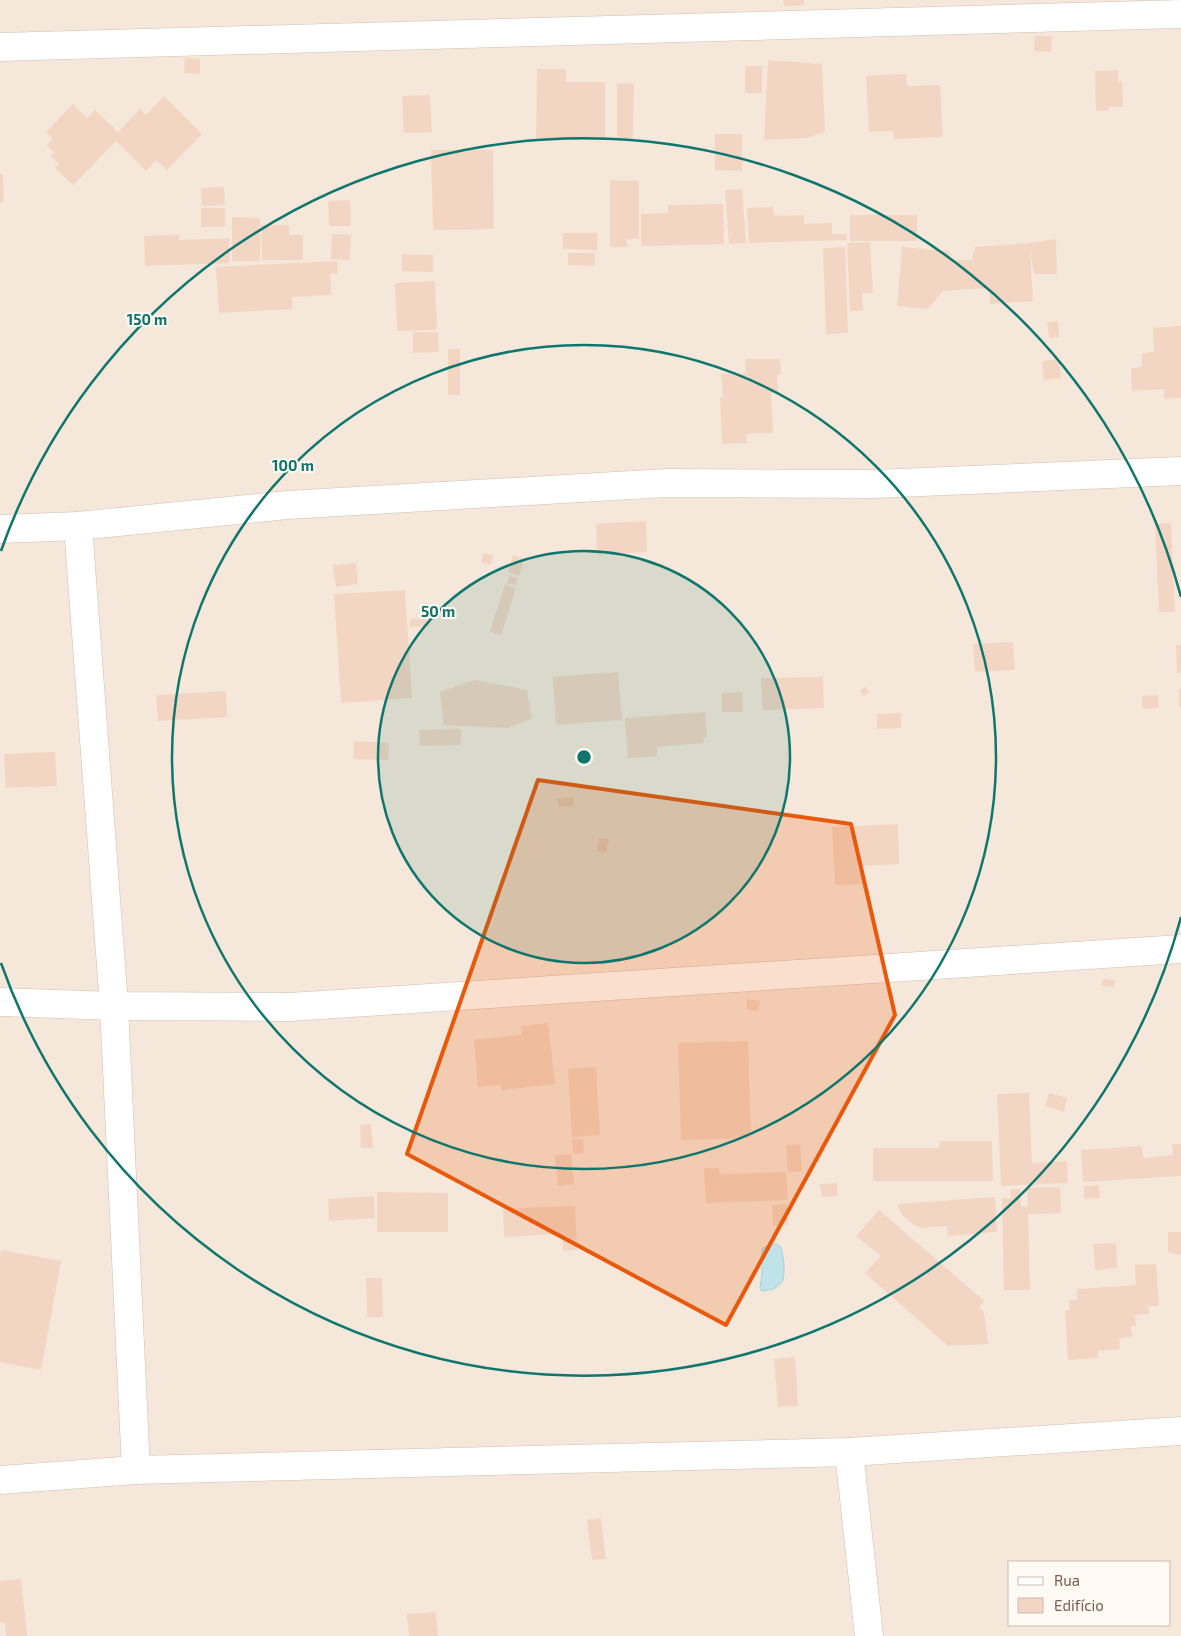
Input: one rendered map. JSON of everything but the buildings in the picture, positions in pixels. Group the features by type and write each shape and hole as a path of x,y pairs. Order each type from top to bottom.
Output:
{"street":[{"path":"0,47 1181,14"},
{"path":"0,529 78,526 287,505 667,483 874,484 1181,471"},
{"path":"78,526 114,1006 136,1470"},
{"path":"0,1002 114,1006 300,1006 1181,949"},
{"path":"0,1480 136,1470 849,1452 1181,1431"},
{"path":"849,1452 869,1636"}],"highlighted area":[{"path":"538,780 851,824 895,1015 726,1325 407,1154"}],"shaded area":[{"path":"0,0 1181,0 1181,1636 0,1636"}],"water":[{"path":"769,1244 777,1244 781,1247 784,1264 783,1281 774,1289 762,1291 760,1288 762,1249"}]}
